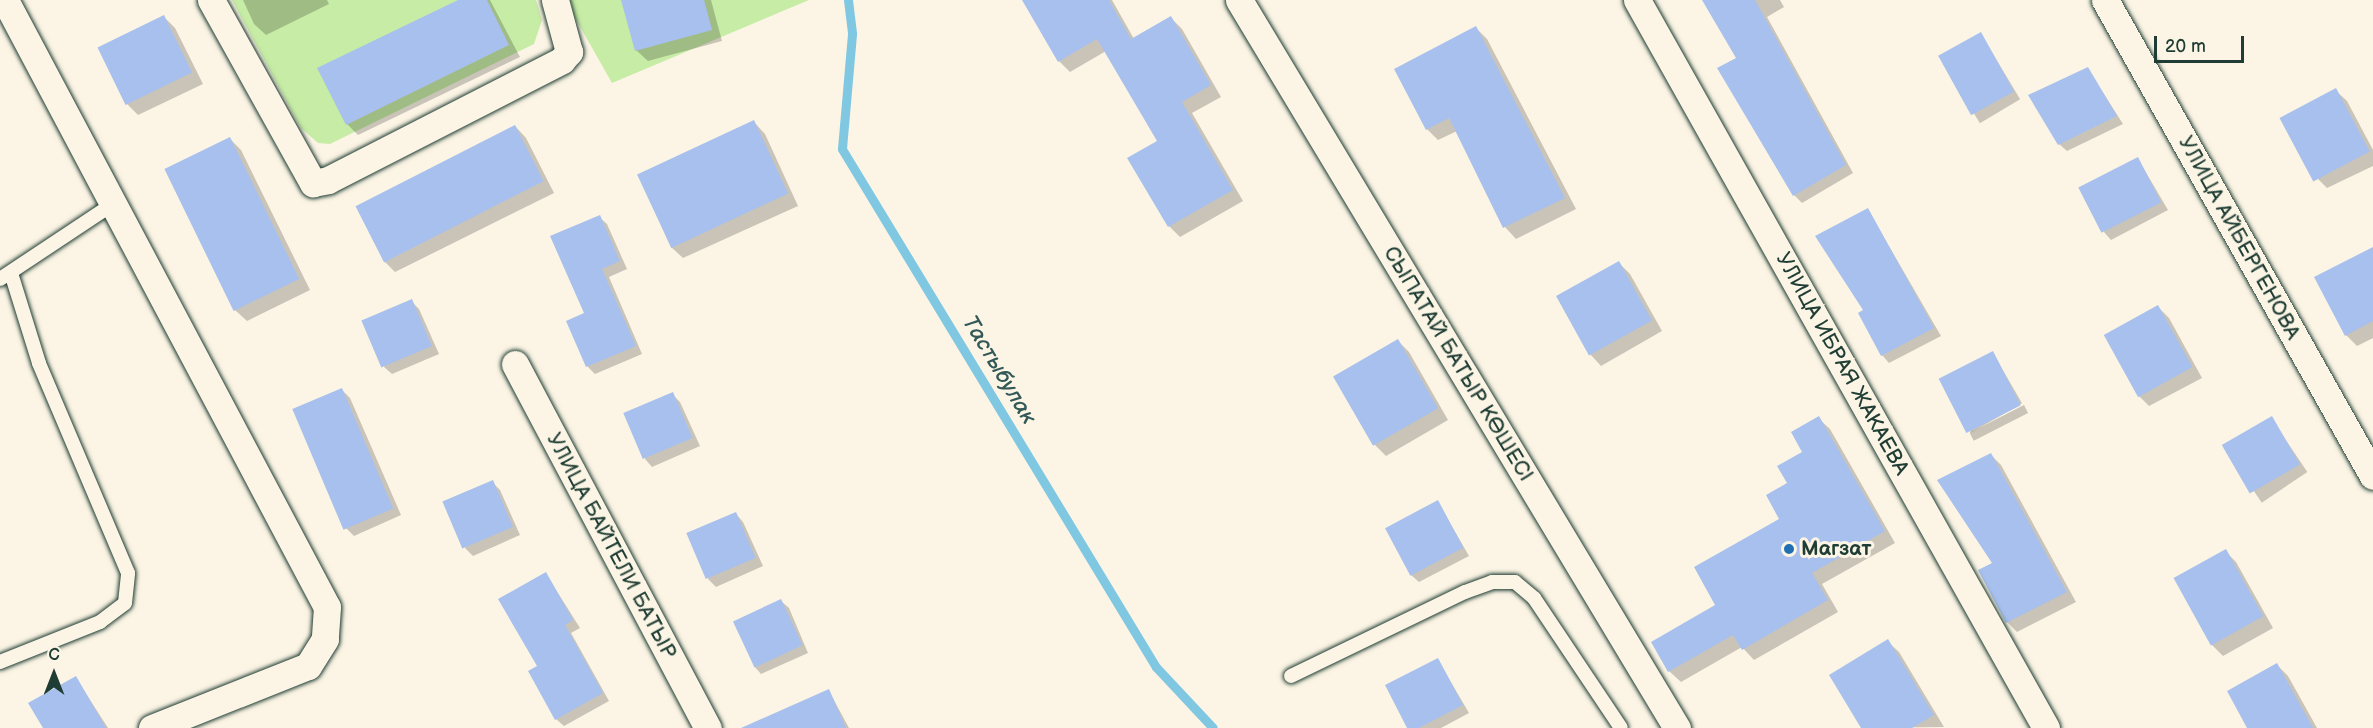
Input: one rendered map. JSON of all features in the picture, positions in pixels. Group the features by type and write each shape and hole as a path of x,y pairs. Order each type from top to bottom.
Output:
{"street":[{"path":"5,0 327,607 325,639 308,666 152,728"},
{"path":"211,0 313,183 328,180 562,60 569,52 555,0"},
{"name":"СЫПАТАЙ БАТЫР КӨШЕСІ","path":"1239,0 1677,728"},
{"name":"УЛИЦА ИБРАЯ ЖАКАЕВА","path":"1637,0 2046,728"},
{"name":"УЛИЦА АЙБЕРГЕНОВА","path":"2105,0 2373,476"},
{"name":"УЛИЦА БАЙТЕЛИ БАТЫР","path":"514,364 708,728"}],"lane":[{"path":"0,662 100,622 125,603 128,573 39,363 6,276 113,204"},
{"path":"1291,676 1465,592 1492,582 1515,582 1534,598 1621,728"}],"green space":[{"path":"232,0 536,0 542,20 534,44 330,144 318,143 301,128"},
{"path":"570,0 809,0 612,83 574,16"}],"building":[{"path":"458,0 487,0 509,45 346,125 317,68"},
{"path":"621,0 704,0 712,30 635,51"},
{"path":"1022,0 1109,0 1131,39 1171,16 1211,85 1182,102 1233,190 1168,227 1127,158 1157,141 1097,39 1058,62"},
{"path":"1702,0 1755,0 1846,165 1793,196 1717,68 1736,58"},
{"path":"164,15 192,73 126,105 97,47"},
{"path":"1476,26 1565,198 1503,228 1449,118 1426,130 1394,69"},
{"path":"1981,32 2014,91 1971,115 1938,56"},
{"path":"2088,67 2117,116 2058,145 2028,95"},
{"path":"2336,88 2370,152 2313,182 2279,118"},
{"path":"754,120 788,193 671,248 637,175"},
{"path":"515,125 544,181 384,262 356,206"},
{"path":"230,137 299,279 234,311 164,169"},
{"path":"2138,157 2161,202 2101,233 2078,187"},
{"path":"1868,208 1934,328 1881,356 1858,313 1863,310 1815,236"},
{"path":"600,215 620,261 602,269 636,346 586,367 566,321 584,313 550,236"},
{"path":"2373,247 2373,321 2345,336 2314,277"},
{"path":"1619,261 1652,320 1589,355 1556,296"},
{"path":"412,299 432,346 381,367 361,320"},
{"path":"2158,305 2192,367 2138,397 2104,335"},
{"path":"1398,339 1438,408 1373,446 1333,376"},
{"path":"1993,351 2021,405 1966,433 1939,379"},
{"path":"342,388 393,509 343,530 292,409"},
{"path":"673,392 693,438 643,459 623,413"},
{"name":"Магзат","path":"1819,416 1885,531 1812,573 1828,600 1742,650 1733,635 1668,672 1651,642 1715,605 1694,567 1779,519 1766,495 1787,483 1777,466 1802,452 1791,432"},
{"path":"2272,416 2300,464 2250,493 2222,445"},
{"path":"1991,453 2067,592 2006,623 1978,570 1992,563 1937,480"},
{"path":"493,480 513,527 462,548 442,501"},
{"path":"1438,500 1463,548 1410,576 1385,528"},
{"path":"736,512 756,558 706,579 686,533"},
{"path":"2226,549 2263,616 2211,645 2174,578"},
{"path":"546,572 573,620 565,625 603,693 555,720 528,671 537,666 498,599"},
{"path":"781,599 803,645 755,668 733,621"},
{"path":"1888,639 1934,715 1912,728 1861,728 1829,675"},
{"path":"1438,658 1463,705 1419,728 1407,728 1385,685"},
{"path":"2277,663 2313,728 2247,728 2227,691"},
{"path":"76,676 106,728 43,728 28,703"},
{"path":"829,689 846,728 741,728"}],"waterway":[{"name":"Тастыбулак","path":"848,0 852,34 842,149 1156,667 1213,728"}],"place":[{"name":"Магзат","path":"1789,549"}]}
